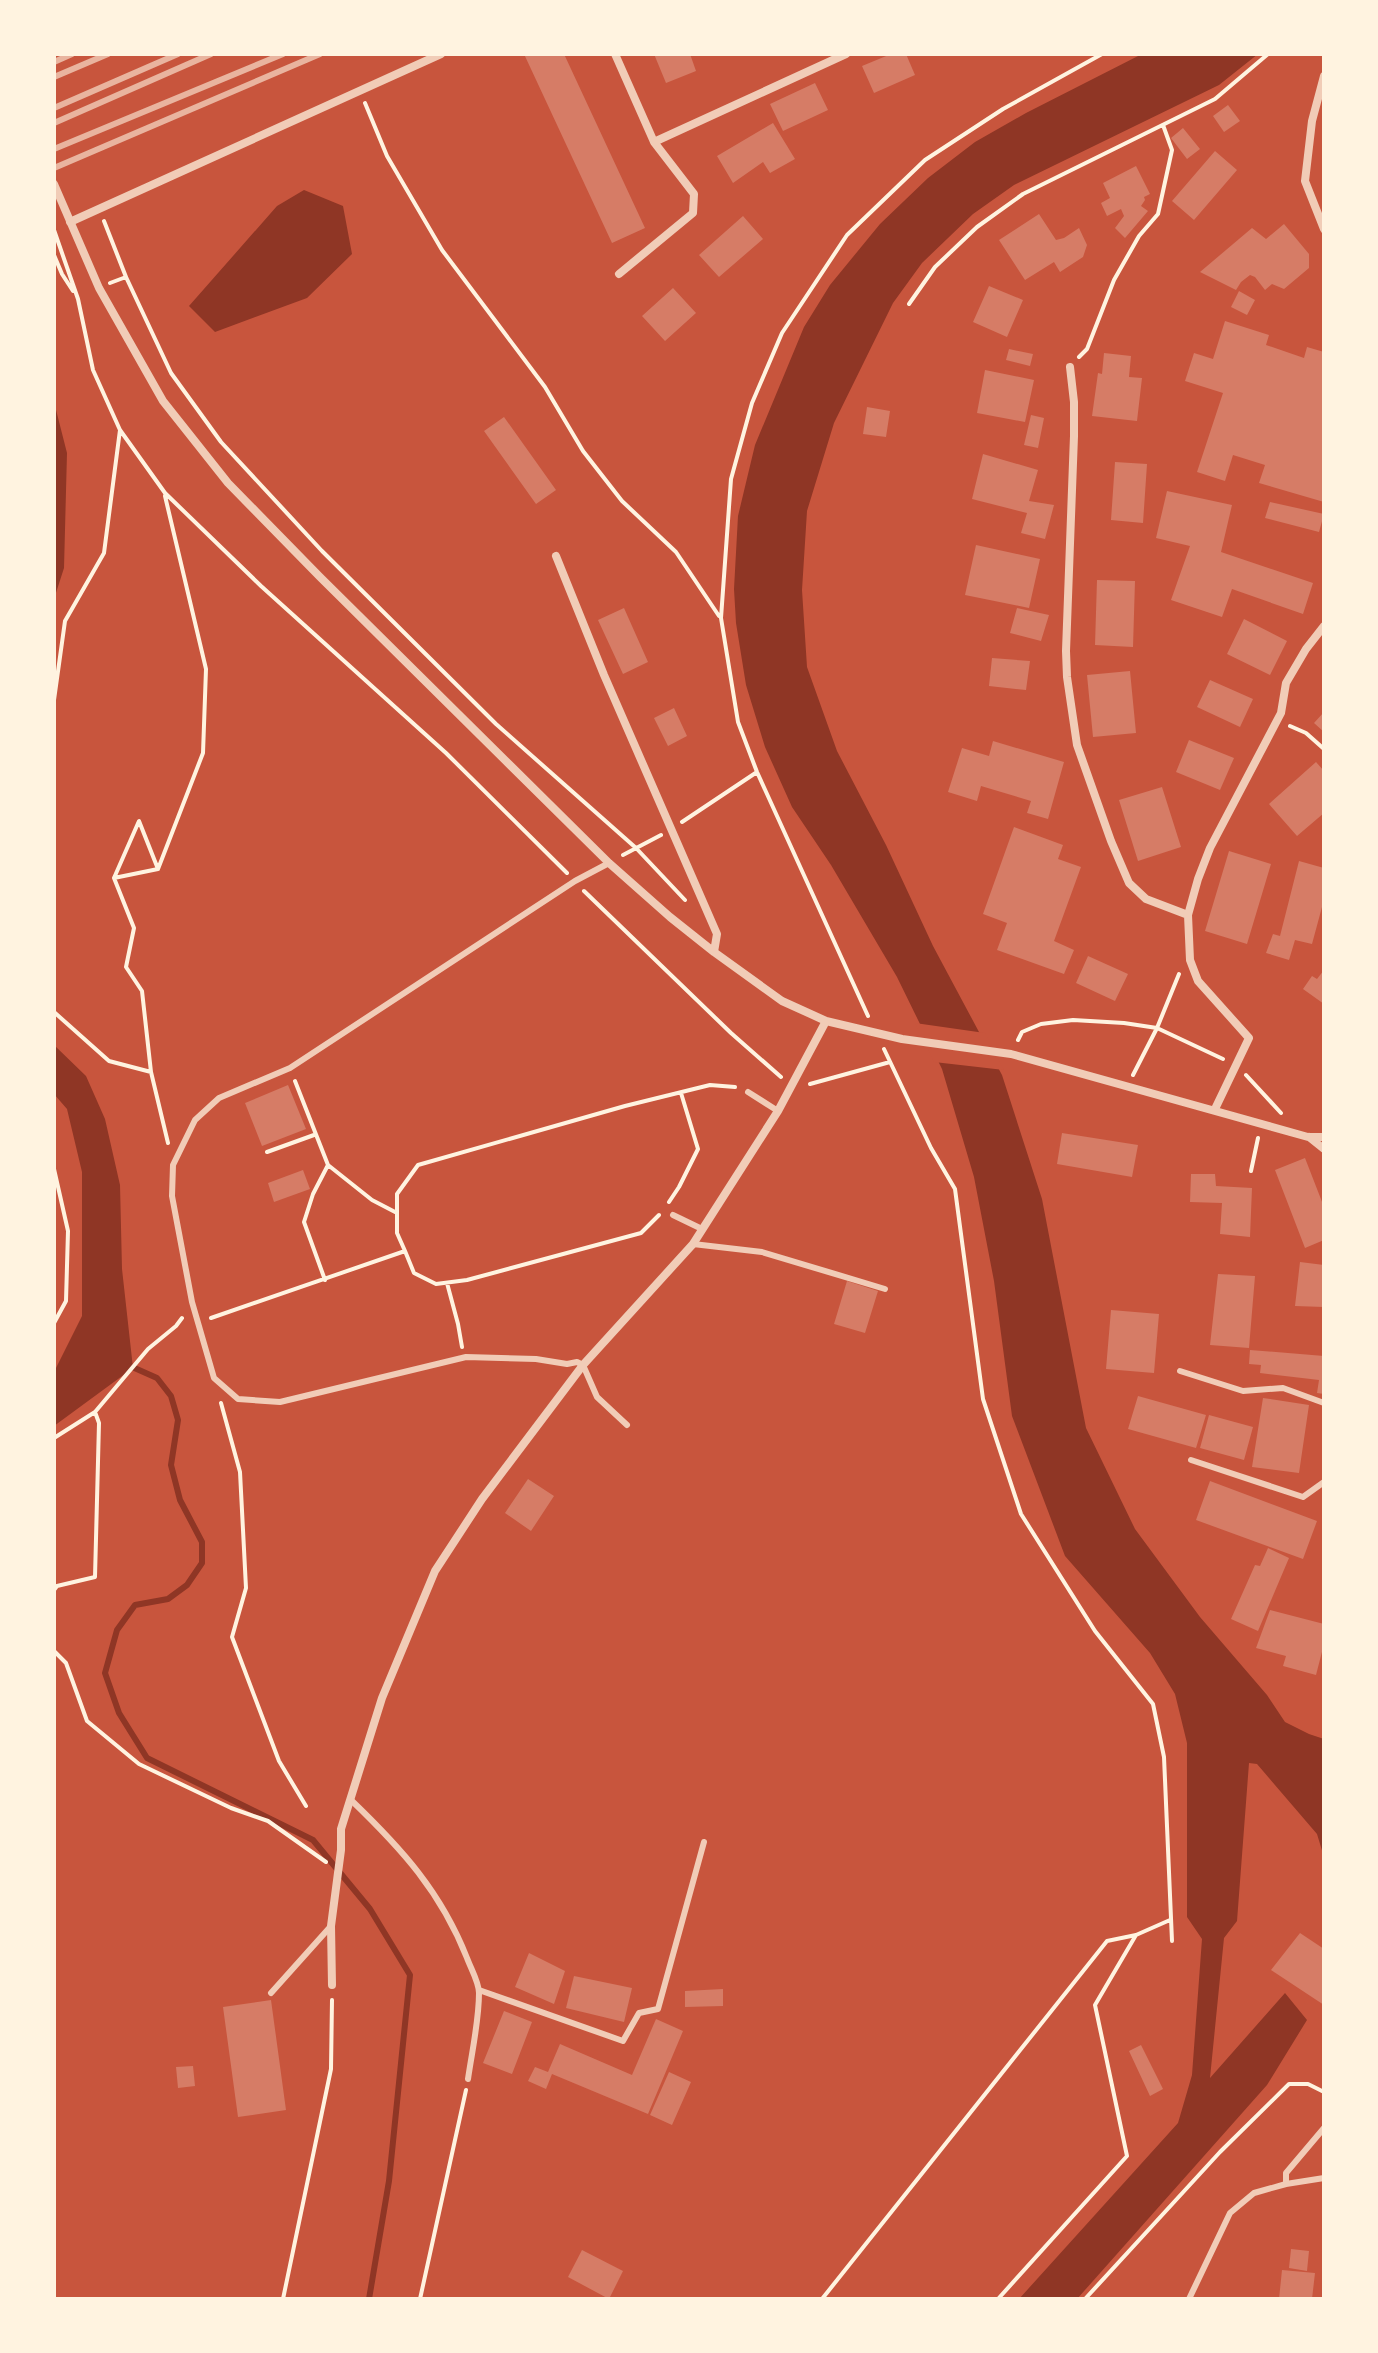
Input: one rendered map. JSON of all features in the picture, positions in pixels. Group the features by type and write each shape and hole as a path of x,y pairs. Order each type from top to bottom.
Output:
{"street":[{"path":"70,222 441,54"},
{"path":"615,54 654,142 694,194 693,213 619,274"},
{"path":"654,142 846,54"},
{"path":"1324,76 1312,121 1305,181 1324,229"},
{"path":"54,184 99,288 163,401 228,483 609,863 714,952 782,1001 826,1021 876,1035 1006,1053 1308,1137 1324,1137"},
{"path":"1070,367 1074,436 1066,651 1077,745 1129,883 1146,899 1188,915"},
{"path":"556,556 621,717 717,934 714,952"},
{"path":"1215,1109 1249,1038 1198,981 1192,968 1188,915 1210,848 1281,713 1286,683 1324,626"},
{"path":"332,1985 331,1926 341,1829 382,1698 435,1571 482,1499 583,1365 693,1244 778,1111 826,1021"},
{"path":"1308,1137 1324,1149"}],"lane":[{"path":"609,863 575,881 290,1068 219,1098 195,1120 173,1165 172,1196 192,1302 214,1378 238,1399 280,1402 464,1357 505,1357 583,1365 597,1397 627,1425"},
{"path":"748,1092 778,1111"},
{"path":"673,1215 702,1229"},
{"path":"693,1244 762,1252 885,1289"},
{"path":"1180,1371 1243,1391 1283,1388 1324,1403"},
{"path":"1191,1460 1303,1497 1324,1482"},
{"path":"351,1800 397,1844 445,1910 462,1946 479,1990 468,2079"},
{"path":"479,1990 623,2041 639,2013 658,2009 704,1842"},
{"path":"271,1993 331,1926"},
{"path":"1286,2184 1286,2173 1324,2128"},
{"path":"1189,2299 1230,2213 1254,2193 1324,2178"}],"path":[{"path":"855,1017 870,1022 738,722 721,618 731,479 752,403 782,333 847,235 925,160 1003,109 1102,54"},
{"path":"909,304 935,267 977,227 1023,194 1215,99 1268,54"},
{"path":"360,91 387,156 442,250 545,387 583,451 622,501 676,552 721,618"},
{"path":"1070,367 1087,349 1114,280 1139,236 1158,214 1172,150 1163,125"},
{"path":"98,208 171,373 221,442 322,551 485,713 636,848 687,902"},
{"path":"54,230 78,299 93,370 120,430 165,493 261,586 446,753 731,1033 792,1087 890,1062"},
{"path":"54,700 65,621 104,553 120,430"},
{"path":"158,869 203,753 206,669 165,493"},
{"path":"1277,720 1306,733 1324,749"},
{"path":"158,869 139,821 114,878 134,928 126,967 142,991 151,1072 173,1165"},
{"path":"114,878 158,869"},
{"path":"1128,1086 1179,975 1192,968"},
{"path":"54,1012 109,1061 151,1072"},
{"path":"1018,1041 1022,1032 1041,1024 1073,1020 1157,1028 1236,1064 1281,1113"},
{"path":"876,1035 931,1148 955,1189 983,1399 1021,1514 1095,1631 1153,1704 1164,1757 1172,1941"},
{"path":"290,1068 328,1165 372,1200 397,1213"},
{"path":"681,1093 698,1149 664,1210 641,1233 467,1280 436,1284 414,1273 397,1233 397,1194 418,1165 710,1085 734,1086 748,1092"},
{"path":"1251,1171 1260,1124"},
{"path":"267,1152 314,1135"},
{"path":"325,1280 304,1222 313,1194 328,1165"},
{"path":"54,1169 68,1231 66,1301 54,1323"},
{"path":"198,1322 405,1251"},
{"path":"447,1283 464,1357"},
{"path":"54,1438 95,1412 148,1349 176,1326 192,1302"},
{"path":"214,1378 240,1472 246,1588 232,1637 279,1761 306,1806"},
{"path":"55,1586 95,1577 99,1423 95,1412"},
{"path":"54,1651 66,1663 87,1721 139,1764 231,1808 268,1821 338,1870"},
{"path":"822,2299 1107,1941 1136,1935 1170,1920"},
{"path":"998,2299 1127,2156 1095,2005 1136,1935"},
{"path":"283,2299 331,2069 332,1985"},
{"path":"420,2299 468,2079"},
{"path":"1085,2299 1220,2152 1289,2084 1308,2084 1324,2092"}],"shaded area":[{"path":"1142,54 1258,54 1219,85 1014,185 973,214 922,263 893,303 834,423 807,511 802,590 807,667 837,751 886,845 933,946 1002,1075 1042,1199 1086,1428 1135,1529 1200,1617 1267,1695 1285,1722 1324,1739 1324,1857 1317,1834 1257,1764 1249,1763 1237,1921 1224,1938 1210,2078 1285,1993 1307,2020 1267,2085 1077,2299 1019,2299 1178,2123 1192,2075 1202,1939 1187,1917 1187,1743 1175,1694 1150,1653 1065,1556 1012,1416 994,1281 974,1177 942,1069 897,977 831,865 792,807 765,747 746,685 734,589 738,516 755,445 804,327 830,285 880,224 928,178 975,142"},
{"path":"304,190 343,206 352,254 307,298 215,332 189,306 277,206"},
{"path":"54,402 67,453 64,568 54,599"},
{"path":"54,1045 86,1076 105,1119 120,1185 122,1269 133,1368 54,1426 54,1372 82,1316 82,1172 67,1109 54,1094"}],"pier":[{"path":"915,1023 985,1033 1004,1070 934,1062"}],"building":[{"path":"524,54 564,54 645,228 612,243"},
{"path":"654,54 690,54 696,71 666,83"},
{"path":"891,54 906,54 915,75 874,93 862,66"},
{"path":"815,83 828,110 783,131 770,104"},
{"path":"1228,105 1240,121 1224,132 1213,116"},
{"path":"773,123 795,159 770,173 763,162 733,183 717,156"},
{"path":"1183,128 1200,149 1187,159 1171,138"},
{"path":"1215,151 1237,170 1194,220 1172,201"},
{"path":"1136,166 1150,194 1144,197 1141,206 1148,211 1125,238 1115,228 1124,216 1121,209 1107,216 1101,203 1110,198 1103,183"},
{"path":"1039,214 1056,240 1079,228 1087,245 1083,257 1060,272 1054,262 1025,280 999,240"},
{"path":"743,216 763,239 719,277 699,255"},
{"path":"1284,224 1309,254 1309,268 1284,289 1272,284 1265,290 1250,275 1236,290 1200,272 1252,228 1266,239"},
{"path":"989,286 1023,300 1007,337 973,322"},
{"path":"673,288 696,313 665,341 642,316"},
{"path":"1239,291 1255,300 1247,315 1231,307"},
{"path":"1225,321 1269,335 1266,345 1304,358 1307,347 1324,352 1324,502 1259,483 1265,465 1233,455 1225,481 1197,472 1223,393 1185,381 1194,353 1213,359"},
{"path":"1009,349 1033,354 1030,366 1006,360"},
{"path":"1104,353 1131,356 1129,377 1142,378 1137,421 1092,416"},
{"path":"985,370 1034,380 1025,422 977,413"},
{"path":"867,407 890,411 886,437 863,434"},
{"path":"1031,415 1044,418 1038,448 1024,445"},
{"path":"504,417 556,490 536,504 484,431"},
{"path":"983,454 1038,470 1029,501 1054,505 1045,539 1021,533 1027,513 972,499"},
{"path":"1115,462 1147,464 1143,523 1111,520"},
{"path":"1167,491 1232,505 1221,552 1313,583 1303,614 1232,589 1222,617 1171,600 1190,546 1156,538"},
{"path":"1270,502 1324,514 1319,532 1265,518"},
{"path":"976,545 1040,559 1029,608 965,595"},
{"path":"1097,580 1135,581 1133,647 1095,645"},
{"path":"624,608 648,662 623,674 598,620"},
{"path":"1017,608 1049,615 1041,641 1010,633"},
{"path":"1244,619 1287,641 1270,675 1227,654"},
{"path":"992,658 1030,661 1026,690 989,686"},
{"path":"1130,671 1136,733 1093,737 1087,675"},
{"path":"1210,680 1253,699 1240,727 1197,707"},
{"path":"674,708 687,736 668,746 654,718"},
{"path":"1324,712 1324,732 1314,723"},
{"path":"1189,740 1234,758 1220,790 1176,772"},
{"path":"993,741 1064,762 1048,819 1027,813 1031,801 981,786 977,801 948,792 962,748 989,756"},
{"path":"1316,762 1324,771 1324,813 1297,836 1269,804"},
{"path":"1162,787 1181,847 1138,861 1119,800"},
{"path":"1014,827 1063,845 1058,859 1081,867 1054,941 1074,950 1064,974 997,950 1007,923 983,914"},
{"path":"1229,851 1271,864 1247,944 1205,931"},
{"path":"1299,861 1324,868 1324,908 1312,944 1295,940 1289,960 1266,953 1273,934 1280,936"},
{"path":"1088,956 1128,974 1115,1001 1076,983"},
{"path":"1324,970 1324,1004 1303,989 1312,976 1317,979"},
{"path":"288,1085 306,1129 262,1146 245,1103"},
{"path":"1062,1133 1138,1145 1132,1177 1057,1164"},
{"path":"1305,1158 1324,1207 1324,1240 1305,1248 1275,1170"},
{"path":"303,1170 310,1189 274,1202 268,1183"},
{"path":"1191,1174 1215,1174 1216,1186 1252,1188 1250,1237 1220,1234 1222,1203 1190,1202"},
{"path":"1300,1262 1324,1265 1324,1307 1295,1306"},
{"path":"1218,1274 1255,1276 1249,1348 1210,1345"},
{"path":"847,1281 878,1291 865,1333 834,1324"},
{"path":"1111,1310 1159,1314 1154,1373 1106,1369"},
{"path":"1250,1350 1324,1356 1324,1394 1317,1393 1319,1380 1260,1373 1261,1365 1249,1364"},
{"path":"1138,1396 1206,1415 1196,1448 1128,1429"},
{"path":"1263,1398 1309,1405 1299,1473 1252,1467"},
{"path":"1209,1415 1253,1427 1244,1460 1200,1448"},
{"path":"528,1479 554,1496 531,1531 505,1513"},
{"path":"1210,1481 1317,1521 1303,1559 1196,1520"},
{"path":"1268,1548 1289,1558 1258,1631 1231,1619 1255,1565 1260,1566"},
{"path":"1270,1610 1324,1624 1324,1644 1316,1675 1283,1666 1286,1656 1256,1648"},
{"path":"1300,1933 1324,1949 1324,2005 1271,1970"},
{"path":"529,1953 565,1971 554,2004 515,1987"},
{"path":"574,1976 632,1988 624,2022 566,2008"},
{"path":"723,1989 723,2006 685,2007 685,1991"},
{"path":"271,2000 286,2110 238,2117 223,2007"},
{"path":"504,2011 532,2022 512,2074 483,2063"},
{"path":"656,2019 683,2031 648,2114 552,2074 546,2089 528,2081 535,2067 548,2072 560,2044 632,2075"},
{"path":"1141,2045 1163,2089 1150,2096 1129,2051"},
{"path":"193,2066 195,2086 178,2088 176,2067"},
{"path":"669,2072 691,2082 672,2125 650,2115"},
{"path":"1291,2249 1309,2251 1307,2271 1289,2268"},
{"path":"582,2250 623,2271 609,2299 568,2277"},
{"path":"1282,2270 1315,2273 1312,2299 1279,2299"}],"waterway":[{"path":"130,1366 157,1378 171,1396 178,1420 171,1465 180,1500 202,1542 202,1563 187,1585 168,1599 135,1605 117,1630 105,1673 119,1713 147,1758 313,1840 370,1909 410,1975 389,2181 369,2299"}],"railway":[{"path":"54,62 72,54"},
{"path":"54,77 108,54"},
{"path":"54,108 178,54"},
{"path":"54,123 211,54"},
{"path":"54,149 283,54"},
{"path":"54,168 320,54"}]}
